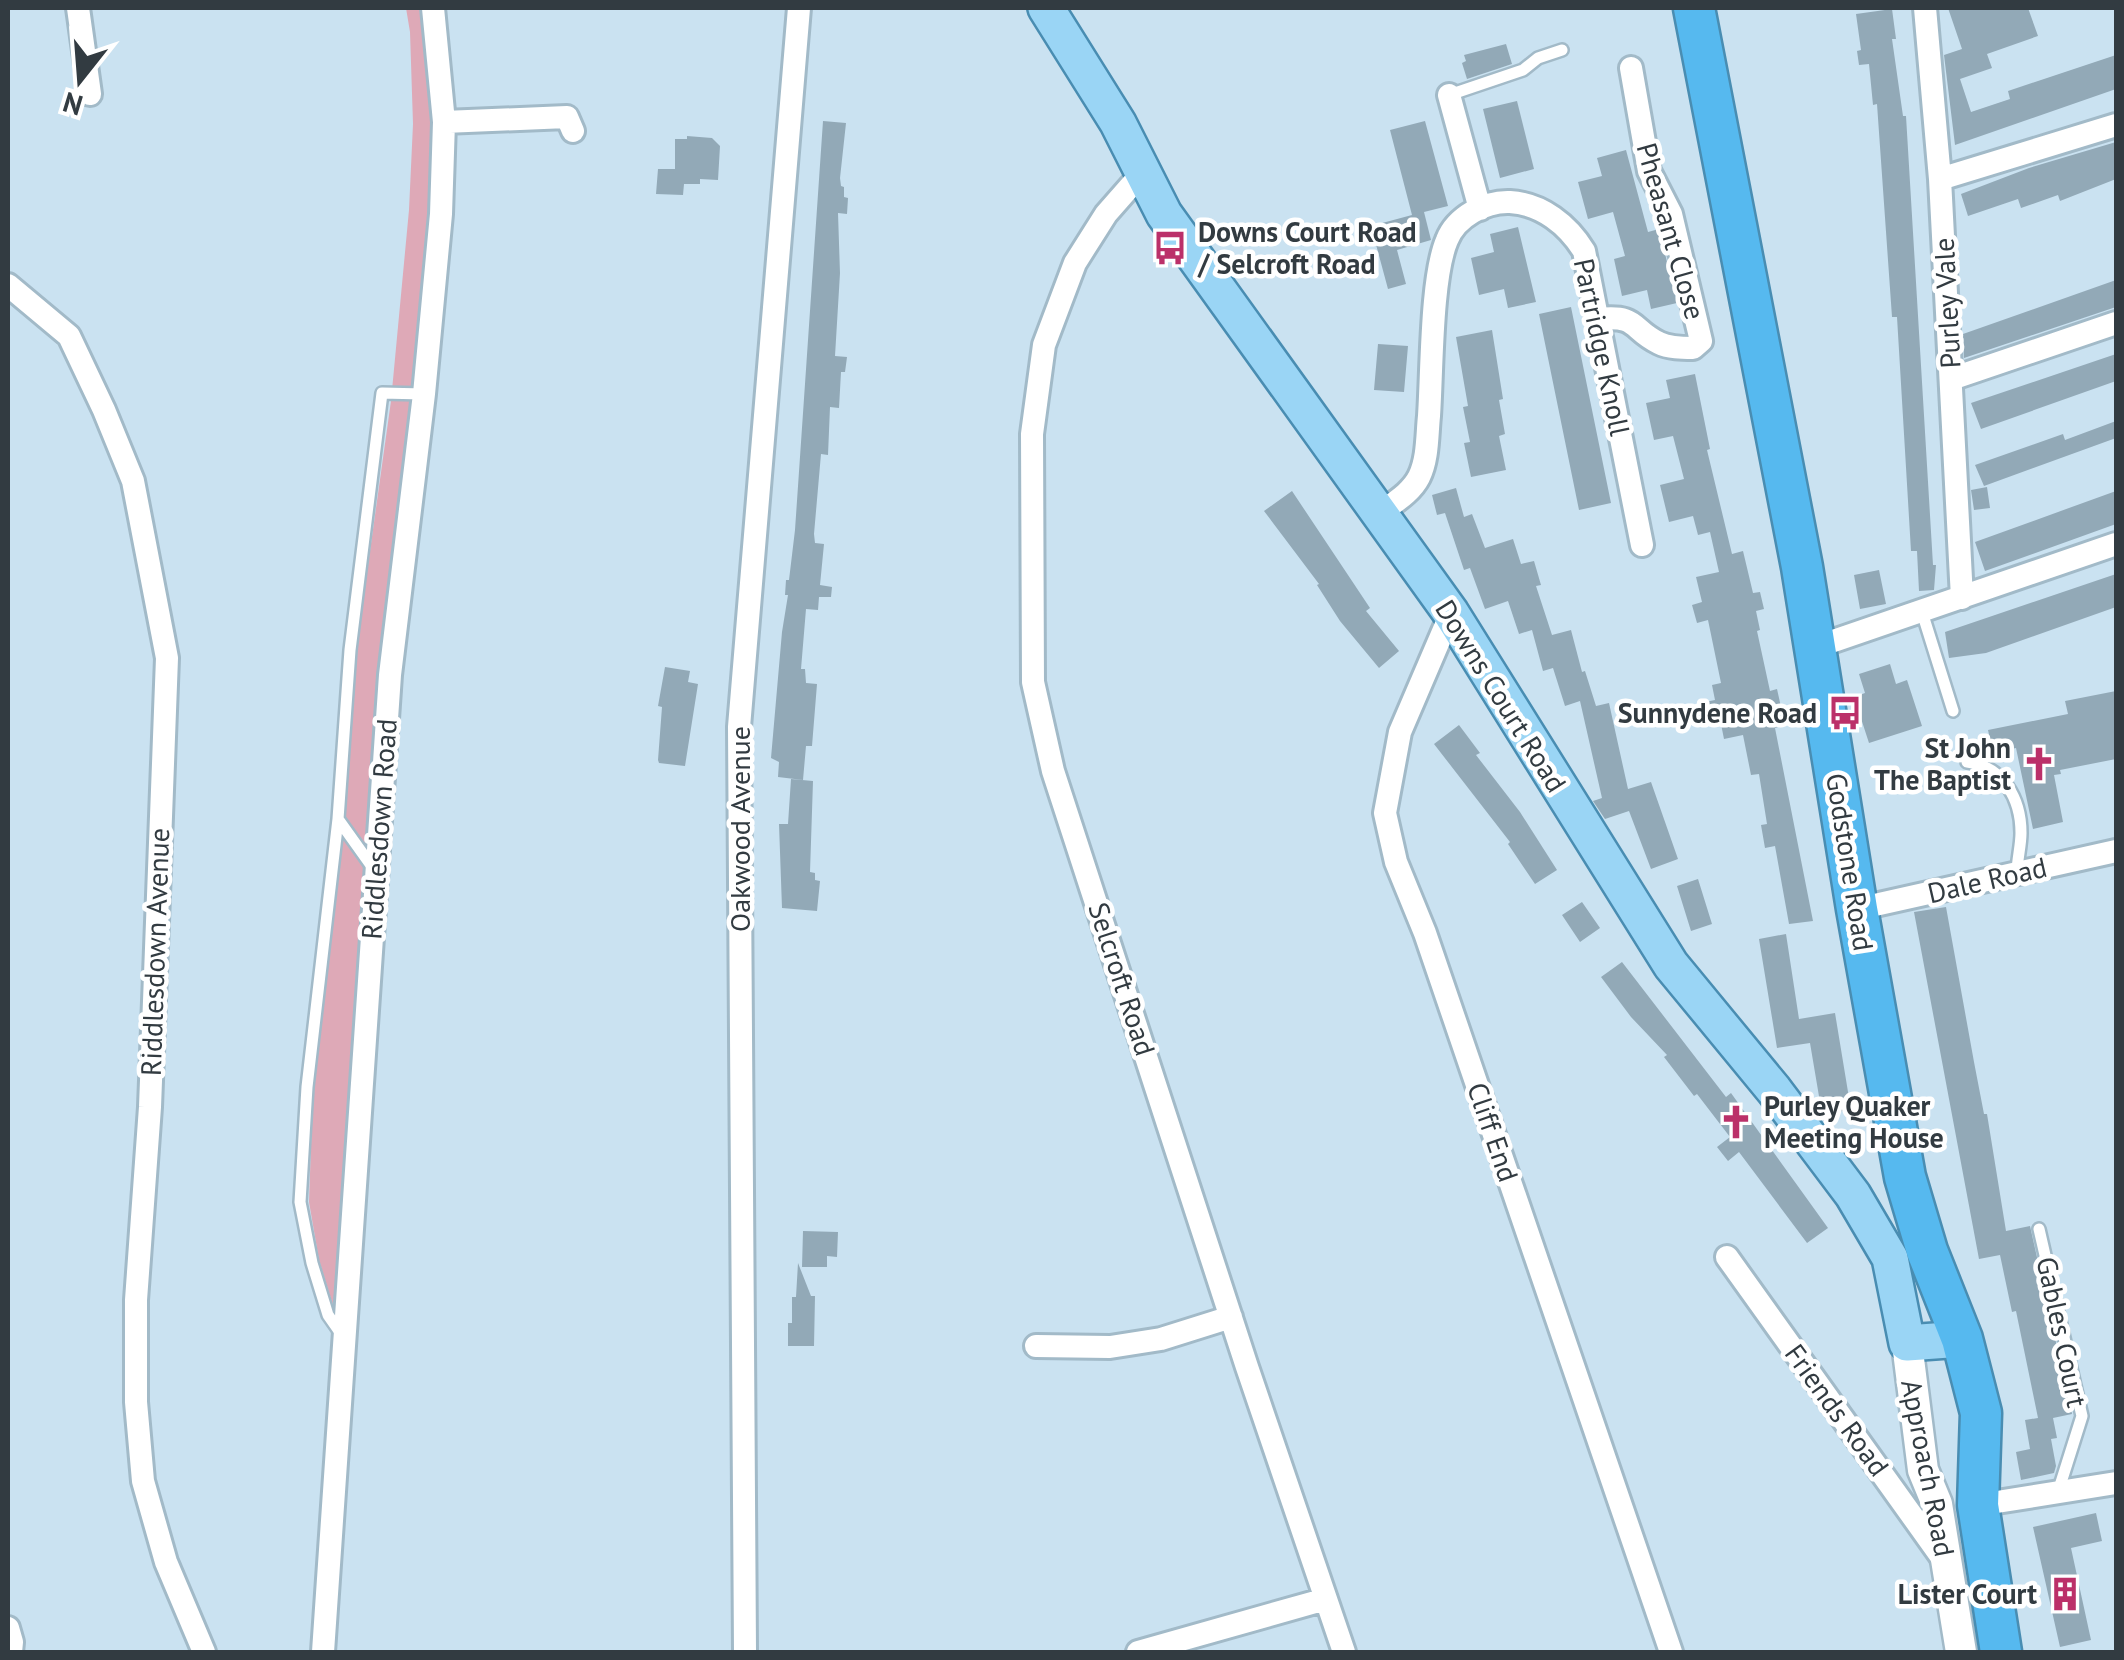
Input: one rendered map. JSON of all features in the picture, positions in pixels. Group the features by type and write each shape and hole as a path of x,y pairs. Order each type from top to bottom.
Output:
{"highway":[{"name":"Godstone Road","path":"1694,8 1816,647 1856,909 1905,1177 1962,1339 1980,1414 1978,1505 2002,1652"}],"main road":[{"name":"Downs Court Road","path":"1046,8 1118,123 1142,174 1191,254 1451,613 1670,966 1774,1090 1853,1195 1890,1258 1907,1343"},
{"path":"1907,1343 1962,1339"}],"street":[{"path":"78,8 90,94"},
{"name":"Riddlesdown Road","path":"323,1652 390,675 424,394 440,214 444,122 433,8"},
{"name":"Oakwood Avenue","path":"745,1652 739,727 799,8"},
{"name":"Purley Vale","path":"1925,8 1940,179 1962,598"},
{"name":"Pheasant Close","path":"1599,319 1620,317 1664,345 1693,348 1701,341 1671,214 1648,171 1631,68"},
{"path":"1380,514 1418,477 1426,447 1442,254 1452,230 1480,208 1449,95"},
{"path":"444,122 567,117"},
{"path":"1940,179 2116,126"},
{"name":"Selcroft Road","path":"1142,174 1106,214 1076,263 1044,345 1032,434 1033,682 1053,771 1344,1652"},
{"name":"Partridge Knoll","path":"1480,208 1498,203 1523,204 1568,228 1584,251 1642,545"},
{"name":"Riddlesdown Avenue","path":"8,285 70,336 104,410 133,481 167,658 150,1107 136,1300 136,1402 144,1481 166,1562 204,1652"},
{"path":"1951,379 2116,323"},
{"path":"1816,647 2116,544"},
{"name":"Cliff End","path":"1451,613 1400,732 1384,813 1396,862 1425,933 1671,1652"},
{"name":"Dale Road","path":"1856,909 2116,851"},
{"name":"Friends Road","path":"1727,1257 1946,1563"},
{"path":"1036,1346 1110,1347 1161,1339 1231,1317"},
{"name":"Approach Road","path":"1907,1343 1923,1470 1937,1504 1961,1652"},
{"path":"1978,1505 2116,1482"},
{"path":"1138,1652 1326,1599"},
{"path":"8,1628 11,1652"}],"lane":[{"path":"1449,95 1523,70 1538,58 1562,50"},
{"path":"343,1337 328,1315 312,1263 300,1202 307,1087 338,819 350,650 382,393 424,394"},
{"path":"1922,612 1953,710"},
{"path":"1967,762 1990,770 2013,794 2021,834 2017,873"},
{"path":"338,819 375,871"},
{"name":"Gables Court","path":"2039,1229 2082,1416 2058,1492"}],"shaded area":[{"path":"406,8 424,8 436,123 432,214 378,673 336,1315 319,1260 309,1202 313,1088 343,828 356,651 391,401 409,210 413,124"}],"building":[{"path":"1948,8 2028,8 2038,36 1987,54 1992,68 1960,79 1971,112 2010,99 2008,91 2116,55 2116,89 1955,145 1944,55 1962,49"},
{"path":"1892,9 1896,39 1892,39 1906,116 1936,565 1934,590 1919,591 1917,551 1911,551 1897,317 1892,317 1877,104 1873,105 1869,64 1859,65 1857,51 1861,50 1856,14"},
{"path":"1506,44 1512,64 1467,79 1464,55"},
{"path":"1517,101 1534,169 1500,178 1483,109"},
{"path":"823,121 846,123 840,178 844,197 848,198 847,214 838,213 840,273 835,356 847,357 845,372 841,372 839,408 830,407 828,455 821,454 814,534 815,543 824,544 820,585 832,587 831,597 819,597 818,610 806,609 801,669 805,669 806,683 817,684 812,746 806,746 803,780 778,777 779,762 771,758 788,595 786,580 795,530"},
{"path":"1425,121 1448,206 1424,212 1431,240 1397,250 1406,284 1388,289 1371,226 1412,215 1390,130"},
{"path":"712,138 720,146 718,180 700,179 700,184 684,184 683,195 656,194 658,169 675,169 675,139"},
{"path":"2116,142 2116,179 2060,201 2058,195 2021,208 2018,199 1968,216 1961,194 2029,168"},
{"path":"1626,150 1648,232 1659,229 1677,303 1651,309 1647,290 1622,296 1614,259 1625,256 1613,212 1588,219 1578,182 1602,176 1597,158"},
{"path":"1518,227 1536,302 1508,308 1504,289 1479,295 1471,258 1494,252 1490,234"},
{"path":"2116,280 2116,307 1964,358 1963,334"},
{"path":"1571,307 1611,503 1579,510 1539,314"},
{"path":"1492,330 1503,399 1499,400 1505,434 1499,436 1506,470 1471,477 1464,443 1470,442 1463,407 1468,406 1456,337"},
{"path":"1378,344 1408,346 1404,392 1374,390"},
{"path":"2116,354 2116,381 1981,429 1971,403"},
{"path":"1695,374 1710,449 1707,450 1732,554 1743,551 1753,593 1760,592 1764,609 1756,611 1760,630 1757,631 1770,691 1777,689 1781,707 1774,708 1778,727 1775,728 1813,921 1789,924 1775,846 1765,848 1761,825 1767,824 1759,774 1751,775 1743,735 1724,739 1720,719 1710,721 1705,702 1715,700 1712,685 1721,683 1708,620 1697,623 1692,605 1702,602 1696,577 1719,572 1710,532 1698,535 1693,516 1669,522 1660,485 1684,479 1673,436 1654,440 1646,403 1670,398 1666,380"},
{"path":"2116,421 2116,438 1984,486 1975,465 2063,434 2065,440"},
{"path":"1987,487 1990,508 1974,510 1971,490"},
{"path":"1456,488 1464,517 1472,514 1485,548 1513,539 1521,564 1534,561 1541,585 1536,586 1552,635 1571,630 1596,706 1609,703 1628,789 1651,782 1678,859 1651,869 1629,811 1605,819 1593,801 1602,798 1580,701 1565,706 1553,668 1543,671 1532,630 1519,634 1508,601 1485,609 1470,568 1464,570 1445,513 1437,515 1432,495"},
{"path":"1292,491 1370,608 1366,611 1399,651 1379,668 1340,621 1319,584 1264,511"},
{"path":"2116,491 2116,524 1985,571 1975,542"},
{"path":"1879,570 1886,604 1860,609 1854,575"},
{"path":"2116,574 2116,607 1986,653 1949,658 1945,632"},
{"path":"1890,664 1896,684 1907,680 1922,726 1869,743 1854,697 1865,693 1859,674"},
{"path":"665,667 690,671 688,682 698,684 685,766 658,760 662,707 658,706"},
{"path":"2116,691 2116,759 2060,770 2061,774 2054,775 2063,822 2033,829 2016,748 1993,753 1988,730 2068,714 2065,701"},
{"path":"1459,725 1557,870 1535,884 1510,842 1434,744"},
{"path":"791,779 813,781 810,872 820,881 817,911 782,908 779,824 788,824"},
{"path":"1698,879 1712,924 1691,931 1677,886"},
{"path":"1582,902 1600,928 1580,942 1562,915"},
{"path":"1946,907 2006,1231 2030,1226 2072,1414 2053,1418 2057,1438 2051,1439 2054,1473 2021,1480 2016,1452 2030,1449 2025,1420 2038,1418 2000,1255 1979,1259 1914,912"},
{"path":"1786,934 1799,1019 1835,1013 1851,1110 1822,1114 1810,1043 1777,1048 1759,939"},
{"path":"1622,962 1726,1097 1731,1093 1828,1228 1807,1243 1739,1152 1728,1161 1717,1147 1730,1137 1601,977"},
{"path":"803,1231 838,1232 837,1257 827,1256 827,1267 802,1267"},
{"path":"798,1263 811,1296 815,1296 814,1346 788,1346"},
{"name":"Lister Court","path":"2096,1513 2102,1541 2071,1548 2091,1640 2060,1647 2033,1527"}],"place":[{"name":"Downs Court Road / Selcroft Road","path":"1170,248"},
{"name":"Sunnydene Road","path":"1845,713"},
{"name":"St John The Baptist","path":"2039,764"},
{"name":"Purley Quaker Meeting House","path":"1736,1122"},
{"name":"Lister Court","path":"2065,1594"}]}
